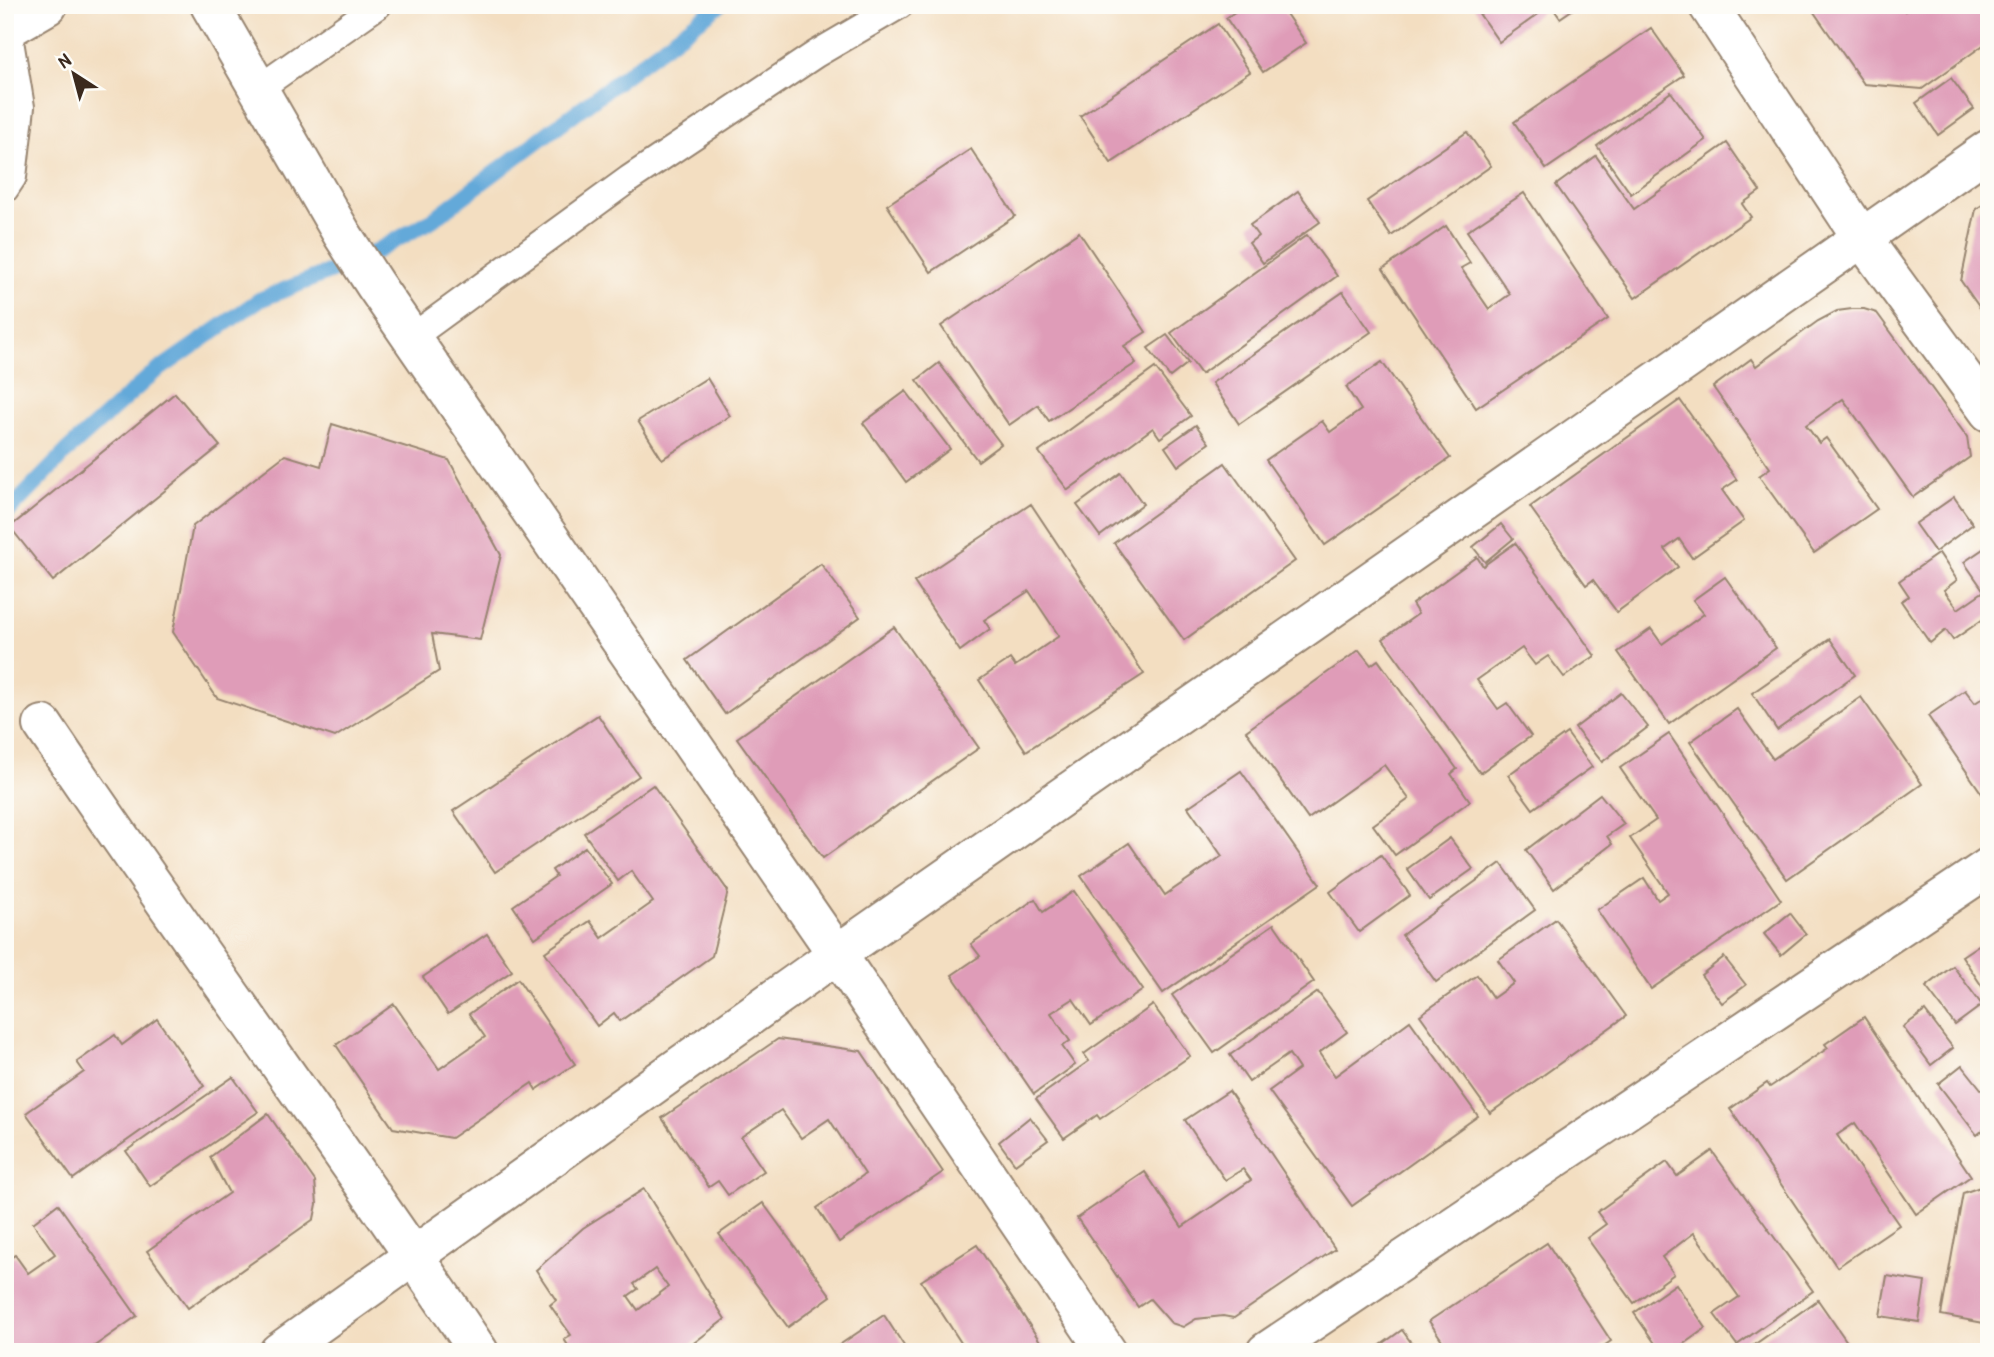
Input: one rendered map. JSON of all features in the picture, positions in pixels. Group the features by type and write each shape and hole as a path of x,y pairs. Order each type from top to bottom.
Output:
{"street":[{"path":"6,30 48,5"},
{"path":"210,5 342,234 375,285 837,954 1107,1352"},
{"path":"1708,5 1862,238 1989,412"},
{"path":"278,1352 837,954 1989,149"},
{"path":"43,725 415,1256 479,1352"},
{"path":"1266,1352 1989,867"}],"lane":[{"path":"258,89 378,5"},
{"path":"411,338 629,179 816,54 900,5"},
{"path":"5,189 13,177 21,107 6,30"}],"building":[{"path":"1245,5 1280,5 1306,43 1263,72 1226,18"},
{"path":"1473,5 1541,5 1544,10 1499,42"},
{"path":"1551,5 1579,5 1560,18"},
{"path":"1809,5 1901,5 1905,11 1913,5 1989,5 1989,41 1922,89 1864,84"},
{"path":"1218,24 1250,72 1111,163 1080,116"},
{"path":"1651,28 1684,75 1546,169 1514,122"},
{"path":"1951,78 1974,109 1938,135 1916,103"},
{"path":"1671,92 1706,140 1631,194 1597,146"},
{"path":"1467,132 1491,166 1391,236 1367,201"},
{"path":"1727,143 1760,191 1742,204 1751,217 1635,298 1556,185 1596,156 1634,209"},
{"path":"971,149 1015,216 931,272 887,205"},
{"path":"1298,191 1320,222 1263,263 1249,243 1258,236 1250,225"},
{"path":"1524,193 1608,319 1476,408 1383,269 1446,226 1470,263 1461,268 1489,309 1510,294 1467,231"},
{"path":"1989,201 1989,321 1961,281 1976,209"},
{"path":"1079,232 1146,332 1124,346 1136,363 1049,421 1038,405 1009,425 941,326"},
{"path":"1307,235 1337,276 1201,374 1171,333"},
{"path":"1343,292 1371,332 1239,424 1212,383"},
{"path":"1852,309 1877,313 1967,437 1970,457 1913,497 1843,399 1806,425 1819,443 1826,438 1877,509 1814,553 1759,476 1770,468 1713,387 1751,359 1756,366 1818,321 1837,311"},
{"path":"1167,335 1188,363 1170,377 1148,348"},
{"path":"1382,362 1450,458 1325,545 1266,460 1322,421 1330,432 1361,410 1346,387"},
{"path":"939,363 1001,444 978,461 917,380"},
{"path":"1155,368 1191,416 1160,438 1153,428 1068,490 1039,452"},
{"path":"707,378 730,416 662,459 638,421"},
{"path":"906,391 950,449 906,482 863,423"},
{"path":"175,393 220,446 53,581 10,527"},
{"path":"1680,400 1737,480 1722,490 1744,521 1692,558 1679,539 1665,549 1678,567 1617,612 1593,580 1586,585 1530,507"},
{"path":"332,424 449,460 501,555 480,640 432,634 439,671 335,737 217,698 173,632 193,526 285,455 321,466"},
{"path":"1196,425 1209,443 1178,466 1165,447"},
{"path":"1225,463 1295,561 1184,640 1114,543"},
{"path":"1121,473 1143,504 1100,536 1077,505"},
{"path":"1954,497 1973,524 1935,552 1915,524"},
{"path":"1031,504 1144,674 1026,751 979,680 1010,659 1015,666 1059,636 1029,591 984,620 990,629 960,651 914,582"},
{"path":"1501,524 1513,539 1485,562 1473,547"},
{"path":"1515,543 1595,656 1564,677 1548,656 1535,665 1522,648 1477,680 1498,709 1507,703 1531,736 1480,773 1383,639 1418,614 1412,604 1477,557 1483,566"},
{"path":"1989,545 1989,615 1953,640 1946,630 1930,643 1901,601 1909,596 1899,581 1939,553 1957,580 1944,590 1958,609 1984,591 1964,562"},
{"path":"821,564 860,617 725,714 687,660"},
{"path":"1725,577 1776,648 1669,724 1618,652 1651,629 1662,644 1704,614 1693,600"},
{"path":"894,627 979,748 823,858 737,738"},
{"path":"1830,639 1855,675 1777,730 1752,693"},
{"path":"1359,650 1371,665 1378,660 1457,769 1451,774 1470,801 1395,855 1373,825 1409,799 1384,765 1308,819 1246,731"},
{"path":"1965,690 1975,703 1989,694 1989,795 1985,798 1928,716"},
{"path":"1621,693 1648,727 1602,762 1575,728"},
{"path":"1861,697 1922,784 1787,879 1690,742 1737,709 1773,759"},
{"path":"598,715 639,776 495,872 453,811"},
{"path":"1567,733 1592,767 1533,809 1508,775"},
{"path":"1669,734 1781,900 1651,989 1597,910 1644,878 1658,900 1668,893 1630,838 1656,820 1620,768"},
{"path":"1241,771 1320,884 1163,993 1081,876 1129,843 1165,895 1222,856 1188,807"},
{"path":"653,785 728,891 712,956 620,1021 614,1013 597,1026 545,952 590,921 602,938 653,902 631,871 618,881 584,833"},
{"path":"1600,794 1624,824 1607,836 1612,844 1554,889 1526,850"},
{"path":"1450,838 1473,869 1429,900 1407,869"},
{"path":"585,847 612,884 535,938 513,906 556,876 552,870"},
{"path":"1381,855 1410,895 1359,932 1330,892"},
{"path":"1501,863 1535,910 1436,982 1402,935"},
{"path":"1074,891 1143,990 1091,1025 1073,999 1051,1013 1070,1041 1062,1046 1075,1065 1034,1094 952,975 980,956 971,944 1035,899 1043,912"},
{"path":"1790,913 1806,934 1781,955 1764,934"},
{"path":"1556,919 1626,1016 1490,1113 1420,1015 1477,975 1493,998 1514,983 1498,960"},
{"path":"1274,924 1314,982 1214,1053 1172,995"},
{"path":"487,934 512,971 448,1014 423,977"},
{"path":"1989,938 1989,997 1962,956"},
{"path":"1724,957 1746,985 1722,1003 1701,975"},
{"path":"1953,966 1982,1005 1955,1025 1926,987"},
{"path":"518,979 575,1064 536,1090 532,1083 451,1138 393,1128 336,1045 394,1004 439,1069 485,1037 469,1014"},
{"path":"1318,992 1347,1032 1319,1053 1335,1076 1410,1021 1478,1116 1352,1206 1269,1091 1299,1069 1289,1054 1249,1082 1230,1055"},
{"path":"1153,1005 1190,1056 1100,1119 1097,1115 1064,1138 1036,1099 1089,1061 1084,1054"},
{"path":"1925,1011 1953,1048 1931,1065 1903,1027"},
{"path":"1864,1017 1971,1176 1916,1214 1855,1123 1837,1135 1899,1225 1837,1267 1730,1109 1767,1083 1770,1087 1828,1048 1825,1044"},
{"path":"157,1019 204,1086 73,1179 26,1113 84,1072 77,1062 115,1035 122,1045"},
{"path":"778,1039 861,1051 943,1172 839,1242 817,1208 865,1174 829,1119 801,1138 781,1110 741,1137 764,1171 728,1195 718,1181 709,1187 662,1118"},
{"path":"1962,1065 1989,1099 1989,1125 1977,1135 1938,1084"},
{"path":"233,1077 258,1112 150,1186 126,1151"},
{"path":"1229,1091 1335,1249 1234,1318 1223,1316 1196,1319 1183,1327 1171,1323 1150,1299 1138,1307 1077,1218 1145,1172 1182,1227 1251,1180 1243,1169 1225,1180 1185,1120"},
{"path":"268,1114 315,1181 317,1204 314,1219 188,1308 147,1251 229,1193 210,1157"},
{"path":"1030,1117 1048,1140 1015,1164 999,1142"},
{"path":"1712,1151 1813,1291 1737,1345 1714,1314 1739,1297 1694,1233 1662,1257 1674,1274 1634,1303 1587,1238 1606,1224 1597,1212 1667,1162 1677,1176"},
{"path":"1989,1184 1989,1324 1941,1315 1963,1193"},
{"path":"644,1189 725,1319 682,1352 572,1352 564,1339 571,1335 550,1305 556,1300 536,1270 583,1228","holes":["655,1269 668,1287 638,1310 628,1296 638,1289 634,1284"]},
{"path":"763,1203 831,1296 788,1327 719,1234"},
{"path":"58,1204 137,1316 86,1352 5,1352 5,1262 15,1255 28,1273 55,1254 33,1223"},
{"path":"1547,1243 1611,1341 1595,1352 1450,1352 1429,1321"},
{"path":"977,1245 1047,1352 967,1352 921,1281"},
{"path":"1887,1276 1925,1282 1919,1322 1880,1316"},
{"path":"1676,1284 1706,1328 1672,1352 1661,1352 1634,1313"},
{"path":"1818,1300 1854,1352 1744,1352"},
{"path":"884,1315 908,1352 829,1352"},
{"path":"1402,1330 1418,1352 1371,1352"},
{"path":"1881,1345 1920,1350 1920,1352 1880,1352"}],"waterway":[{"path":"5,515 67,451 150,376 259,300 364,258 432,220 719,5"}]}
